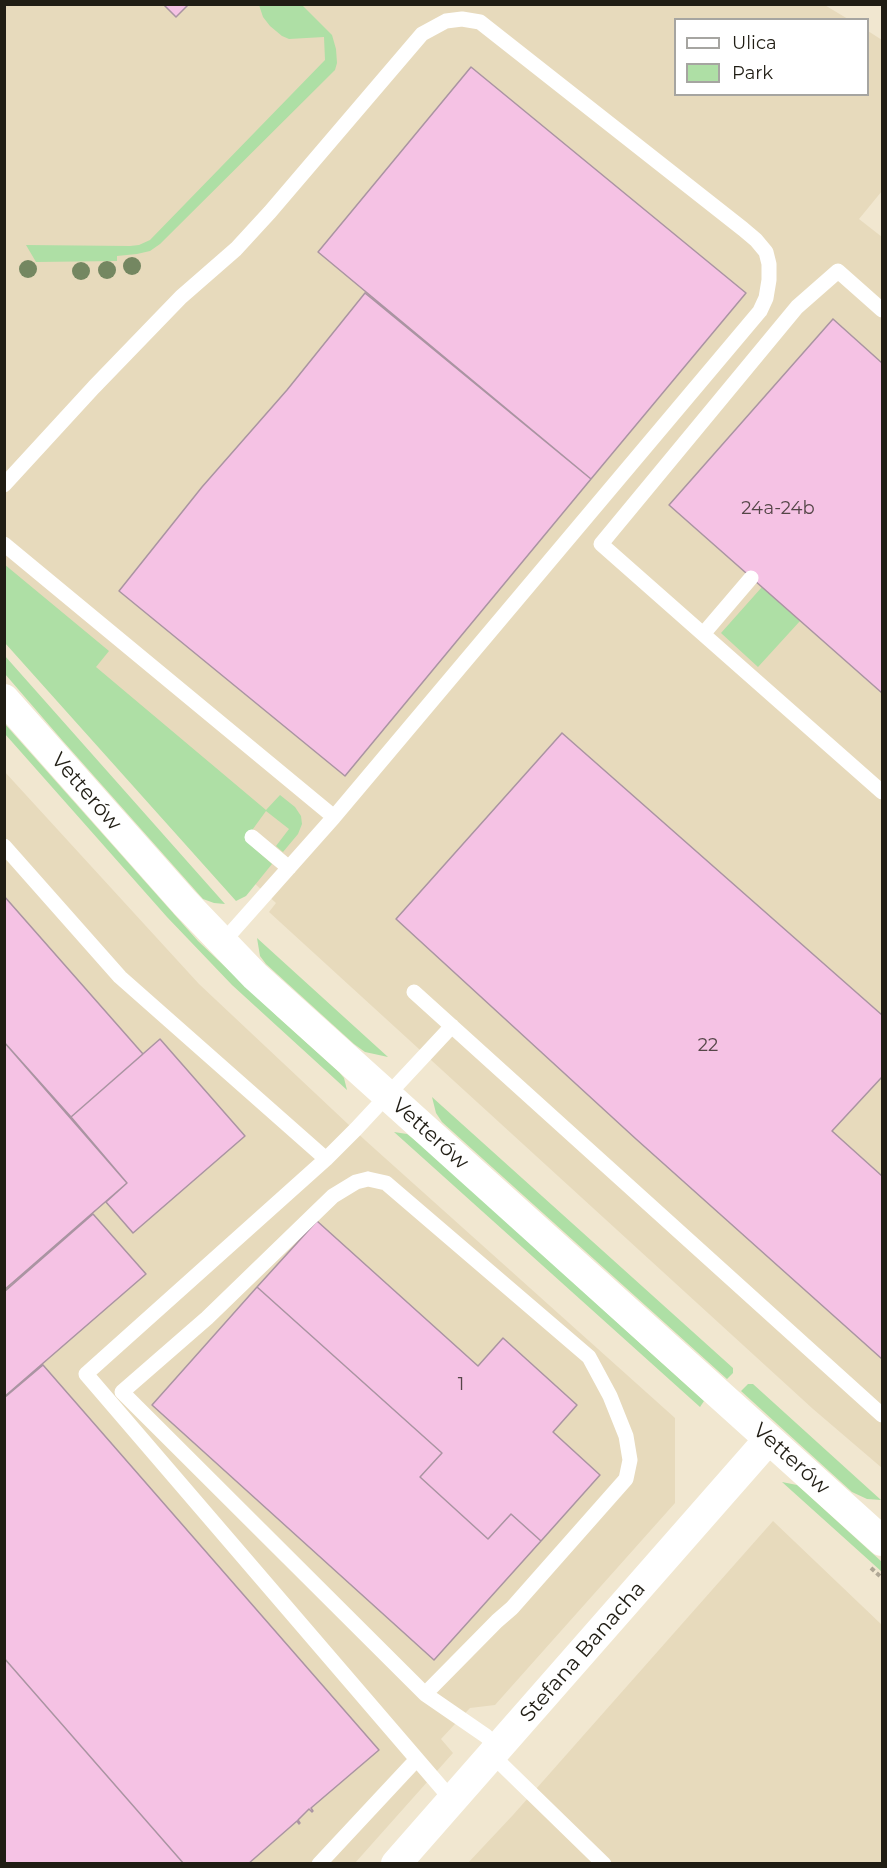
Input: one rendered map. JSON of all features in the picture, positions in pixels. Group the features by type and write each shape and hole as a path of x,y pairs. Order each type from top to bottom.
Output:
{"street":[{"name":"Vetterów","path":"4,699 222,943 255,976 882,1541"},
{"name":"Stefana Banacha","path":"396,1863 769,1439"}],"lane":[{"path":"4,485 181,297 236,249 422,34 446,21 462,19 480,22 756,240 766,252 769,264 766,298 760,311 334,817 222,943"},
{"path":"882,310 838,271 797,307 601,544 882,792"},
{"path":"4,544 334,817"},
{"path":"704,633 751,578"},
{"path":"252,837 289,868"},
{"path":"4,846 120,977 326,1159"},
{"path":"414,992 882,1415"},
{"path":"452,1026 326,1159 86,1374 452,1800"},
{"path":"425,1694 512,1608 596,1514 626,1479 630,1460 626,1436 610,1396 589,1357 386,1183 368,1179 356,1182 333,1196 207,1318 122,1392 425,1694 486,1736 495,1752 604,1863"},
{"path":"319,1863 417,1759"}],"shaded area":[{"path":"823,4 846,18 674,18 674,96 869,96 869,32 882,40 882,191 859,219 882,237 882,1468 813,1409 269,912 276,903 161,798 5,619 4,5"},
{"path":"4,771 199,984 366,1141 675,1418 675,1503 495,1705 470,1708 441,1739 453,1753 355,1863 5,1863"},
{"path":"773,1521 882,1625 882,1863 467,1864 513,1815"}],"green space":[{"path":"259,5 302,5 332,35 336,49 335,70 160,244 150,251 117,256 117,261 36,262 26,245 130,246 150,240 325,60 324,37 289,39 282,36 263,17"},
{"path":"4,564 109,651 96,667 266,810 280,795 295,807 301,816 302,824 298,834 283,852 276,846 289,829 266,811 245,840 272,864 246,896 236,901 5,643"},
{"path":"762,587 800,621 758,667 721,633"},
{"path":"5,656 225,904 203,899 5,674"},
{"path":"4,723 198,941 339,1072 344,1078 347,1090 232,985 167,917 5,734"},
{"path":"257,938 388,1057 365,1052 354,1044 266,964 260,956"},
{"path":"432,1097 733,1368 733,1373 727,1379 442,1122 436,1113"},
{"path":"394,1132 407,1134 424,1147 704,1401 700,1407"},
{"path":"748,1384 753,1384 881,1500 867,1499 852,1492 741,1391"},
{"path":"782,1482 797,1485 804,1491 882,1562 882,1572"}],"building":[{"path":"163,4 189,4 176,17"},
{"path":"471,67 746,293 591,479 318,252"},
{"path":"365,293 591,479 345,776 119,591 202,487 287,390"},
{"path":"833,319 882,363 882,693 669,505"},
{"path":"562,733 882,1015 882,1077 832,1131 882,1176 882,1359 636,1139 396,919"},
{"path":"4,896 143,1054 71,1117 4,1042"},
{"path":"160,1039 245,1136 133,1233 106,1202 127,1183 71,1117"},
{"path":"4,1042 127,1183 4,1290"},
{"path":"93,1214 146,1274 4,1397 4,1292"},
{"path":"317,1221 478,1366 503,1338 577,1405 553,1432 600,1475 541,1541 511,1514 488,1539 420,1477 442,1453 257,1287"},
{"path":"257,1287 442,1453 420,1477 488,1539 511,1514 541,1541 434,1660 152,1405"},
{"path":"43,1365 379,1750 311,1808 312,1812 309,1809 298,1820 299,1824 297,1821 248,1864 184,1864 4,1658 4,1398"},
{"path":"4,1658 184,1864 4,1864"}]}
